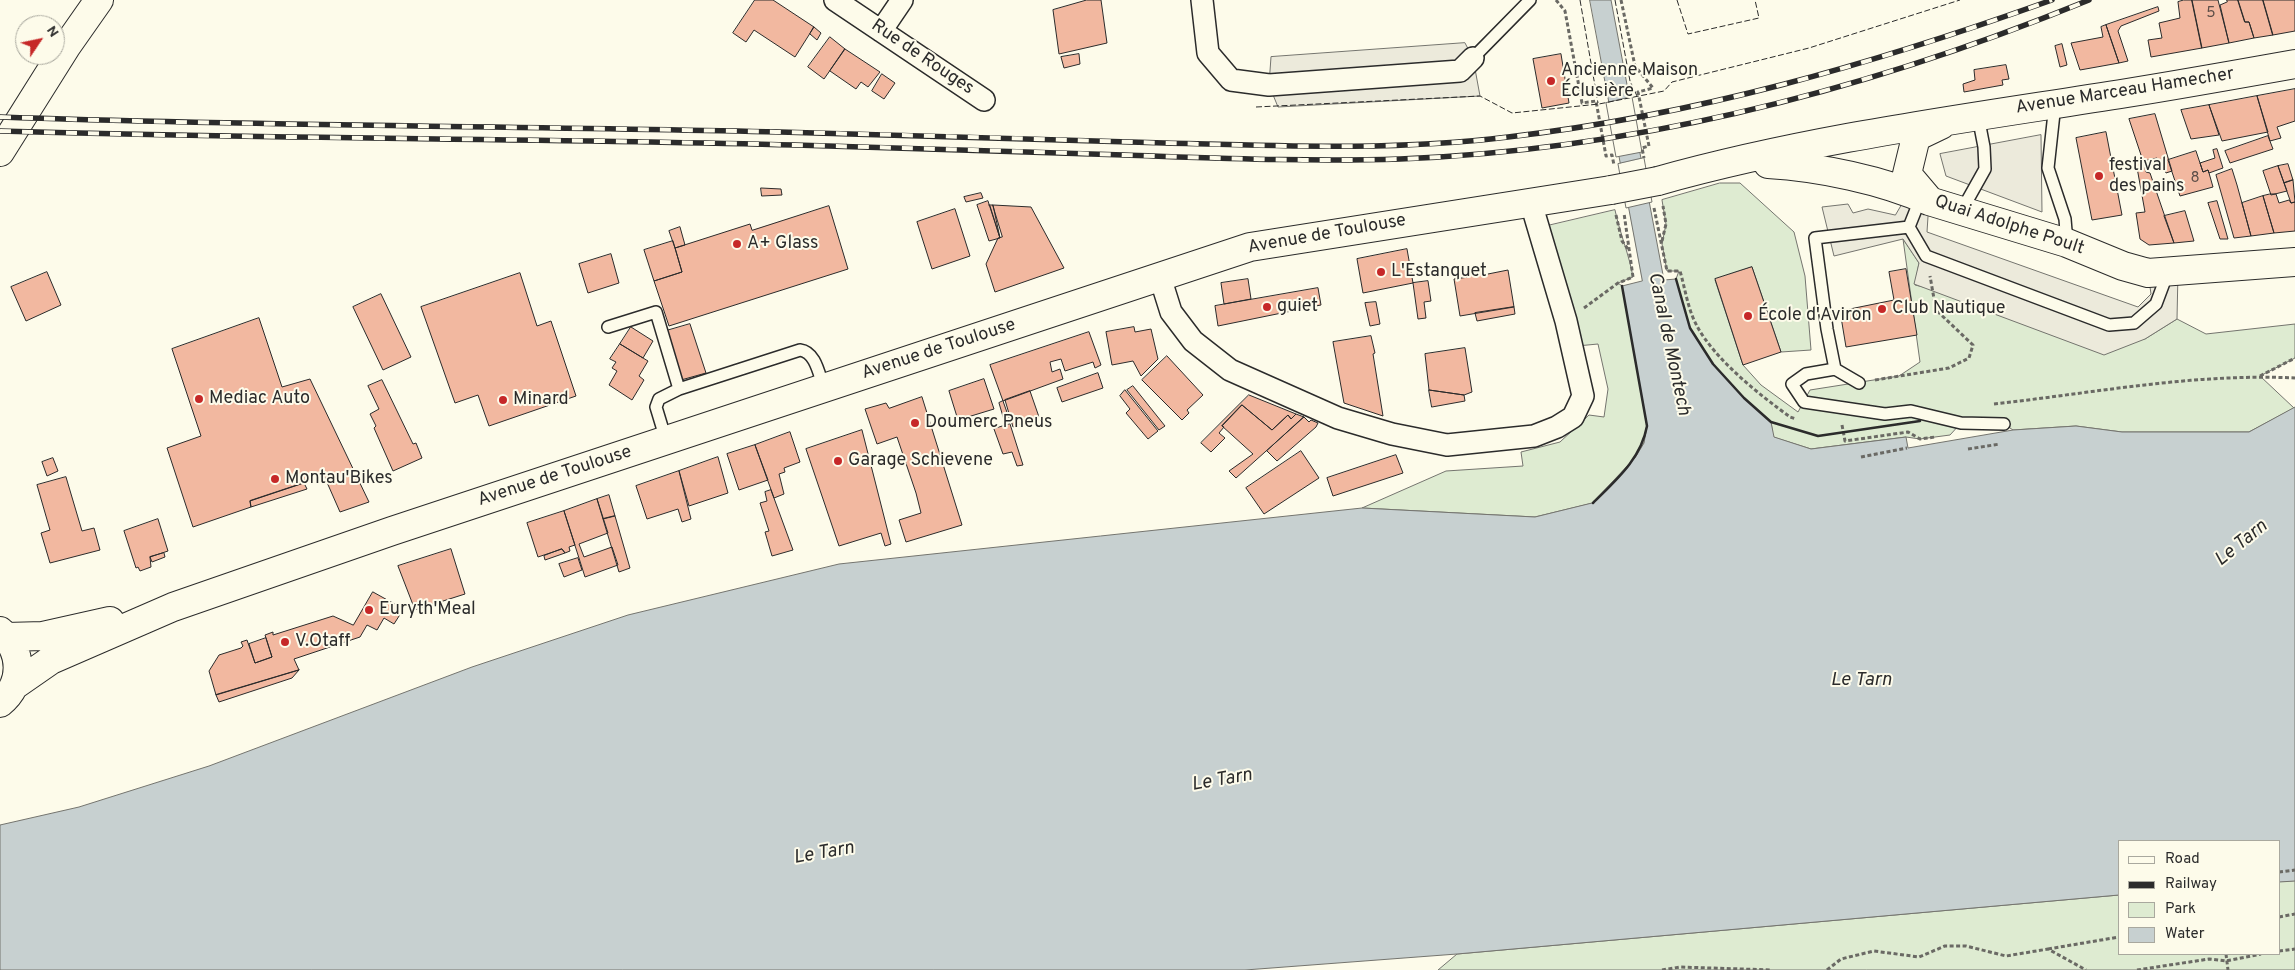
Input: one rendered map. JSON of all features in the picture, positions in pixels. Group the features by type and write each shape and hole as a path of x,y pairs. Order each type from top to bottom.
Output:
{"main road":[{"path":"0,152 66,47 99,0"},
{"name":"Avenue Marceau Hamecher","path":"1724,162 1966,118 2295,64"},
{"name":"Avenue Marceau Hamecher","path":"1925,199 1907,174 1916,137 1966,118"},
{"name":"Quai Adolphe Poult","path":"1724,162 1799,166 1910,192 1925,199 2067,243 2123,266 2148,273 2295,262"},
{"name":"Avenue de Toulouse","path":"5,702 51,660 173,607 392,530 1250,247 1531,203 1617,199 1655,191 1724,162"},
{"name":"Avenue de Toulouse","path":"3,634 43,636 173,607"},
{"path":"3,634 14,647 18,660 18,673 5,702"}],"street":[{"name":"Rue de Rouges","path":"835,0 984,100"},
{"path":"882,31 902,0"},
{"path":"1202,0 1208,53 1231,80 1269,85 1460,71 1473,58"},
{"path":"1160,277 1171,312 1193,341 1230,370 1338,418 1392,434 1447,444 1534,436 1557,427 1573,417 1583,396 1566,321 1531,203"}],"lane":[{"path":"1473,58 1530,0"},
{"path":"2056,104 2048,168 2065,219 2067,243"},
{"path":"1962,210 1985,169 1984,148 1966,118"},
{"path":"1909,227 1925,199"},
{"path":"1836,369 1826,328 1815,238 1909,227"},
{"path":"1909,227 1926,256 2109,325 2134,323 2156,304 2168,272"},
{"path":"608,327 656,312 679,389"},
{"path":"666,440 656,407 658,399 679,389 800,350 806,350 812,356 824,388"},
{"path":"1859,383 1836,369 1806,374 1792,384 1804,402 1885,414 1911,411 1961,423 2004,424"}],"path":[{"path":"1556,0 1564,11 1582,103 1596,101 1606,156 1612,154"},
{"path":"1621,0 1635,66 1653,88 1638,92 1649,146 1642,148"},
{"path":"1655,191 1667,271 1680,271 1697,326 1721,357 1758,393 1790,417 1800,420"},
{"path":"1566,321 1618,283 1633,277 1617,199"},
{"path":"1662,244 1666,224"},
{"path":"1622,241 1629,251"},
{"path":"1859,383 1949,368 1969,358 1973,344 1936,310 1926,256"},
{"path":"2259,376 2295,358"},
{"path":"1986,404 2167,381 2259,376 2295,378"},
{"path":"1834,424 1885,414"},
{"path":"1845,441 1908,432 1920,438 1950,435 1961,423"},
{"path":"1968,449 2007,443"},
{"path":"1861,457 1908,448"},
{"path":"2280,872 2295,870"},
{"path":"2280,917 2295,914"},
{"path":"1827,970 1841,959 1874,951 1919,957 1945,946 1966,946 2006,956 2118,936"},
{"path":"2048,949 2086,970"},
{"path":"2280,951 2295,949"},
{"path":"2226,955 2228,970"},
{"path":"2137,970 2209,959 2226,961 2256,955"},
{"path":"1662,970 1698,967 1772,970"}],"green space":[{"path":"1720,183 1740,183 1794,232 1805,276 1811,350 1781,352 1752,267 1715,280 1743,365 1761,385 1798,412 1810,390 1899,376 1920,362 1903,239 1919,263 1915,285 2145,339 2177,319 2206,334 2295,324 2295,358 2260,376 2294,408 2249,432 2122,432 2076,426 2013,430 2004,424 1961,423 1950,435 1920,439 1906,437 1811,449 1773,437 1771,422 1744,398 1713,364 1690,328 1676,279 1679,271 1667,271 1662,244 1666,224 1662,200"},
{"path":"1615,210 1633,277 1618,283 1622,286 1647,426 1644,443 1635,458 1593,503 1535,517 1362,508 1446,471 1523,466 1521,452 1560,442 1589,415 1604,417 1608,389 1598,344 1577,346 1547,226"},
{"path":"2295,881 2295,970 1438,970 1457,954 2118,895 2118,955 2280,955 2280,882"}],"shaded area":[{"path":"1465,43 1473,58 1480,96 1278,107 1269,85 1271,57"},
{"path":"2041,135 2042,212 1946,176 1940,154"},
{"path":"1910,191 1929,201 1927,232 2138,307 2151,294 2148,273 2178,272 2177,319 2145,339 2104,355 1914,284 1919,263 1903,239 1834,256 1822,207 1848,204 1853,213 1868,209 1895,215"}],"water":[{"name":"Le Tarn","path":"1590,0 1611,0 1664,280 1676,279 1690,328 1713,364 1744,398 1771,422 1774,437 1811,449 1906,437 1908,448 2013,430 2076,426 2122,432 2249,432 2295,407 2295,881 2280,882 2280,840 2118,840 2118,895 1457,954 1245,970 0,970 0,825 79,807 209,766 472,667 628,615 839,564 1362,508 1535,517 1592,503 1635,458 1644,443 1647,426 1622,286 1642,281"}],"pier":[{"path":"1632,97 1642,152 1616,157 1606,103"},
{"path":"1644,158 1652,202 1626,208 1618,164"}],"building":[{"path":"755,0 773,0 814,27 795,57 754,30 746,42 733,33"},
{"path":"1087,0 1101,0 1107,43 1059,54 1053,10"},
{"path":"2192,0 2202,48 2151,57 2148,40 2162,38 2159,23 2180,18 2178,2"},
{"path":"2192,0 2218,0 2229,43 2202,48"},
{"path":"2227,0 2238,0 2245,22 2249,22 2254,38 2229,43 2220,5 2227,2"},
{"path":"2238,0 2263,0 2273,35 2254,38 2249,22 2245,22"},
{"path":"2263,0 2295,0 2295,31 2273,35"},
{"path":"2158,7 2159,11 2121,26 2118,31 2128,61 2119,63 2106,25"},
{"path":"2106,25 2119,63 2080,70 2071,43 2103,37 2101,27"},
{"path":"814,27 821,33 817,40 810,34"},
{"path":"830,37 845,49 824,79 808,67"},
{"path":"2062,44 2067,65 2060,67 2055,46"},
{"path":"845,49 880,72 868,87 861,82 856,89 830,71"},
{"path":"1079,54 1080,64 1064,68 1061,57"},
{"name":"Ancienne Maison Éclusière","path":"1561,54 1569,103 1542,108 1533,59"},
{"path":"2006,65 2009,79 2002,80 2003,85 1964,92 1963,84 1975,80 1974,70"},
{"path":"882,74 895,83 884,99 872,91"},
{"path":"2295,89 2295,121 2277,127 2281,138 2270,141 2257,96"},
{"path":"2257,96 2268,132 2222,141 2209,105"},
{"path":"2209,105 2219,135 2191,139 2181,110"},
{"path":"2155,114 2172,171 2166,173 2165,170 2161,170 2157,158 2143,161 2129,119"},
{"name":"festival des pains","path":"2106,132 2122,215 2092,220 2076,138"},
{"path":"2268,136 2273,149 2230,163 2225,151"},
{"path":"2217,149 2223,168 2209,173 2208,170 2203,172 2200,163 2215,158 2213,150"},
{"path":"2196,151 2203,172 2208,170 2213,187 2180,196 2168,160"},
{"path":"2143,161 2146,172 2150,173 2174,243 2149,245 2140,239 2136,213 2145,212 2136,162"},
{"path":"2288,164 2293,180 2284,183 2278,166"},
{"path":"2278,166 2287,191 2271,195 2263,171"},
{"path":"2232,169 2251,236 2234,238 2216,175"},
{"path":"2293,180 2295,202 2291,203 2284,183"},
{"path":"761,188 781,189 782,195 762,196"},
{"path":"981,193 983,198 966,202 964,197"},
{"path":"2276,194 2279,203 2289,200 2291,203 2295,202 2295,231 2274,233 2263,196"},
{"path":"2263,196 2274,233 2251,236 2242,203"},
{"path":"988,201 1000,238 989,241 977,205"},
{"path":"2217,201 2228,239 2220,239 2208,203"},
{"path":"993,205 1000,238 990,206"},
{"path":"993,205 1031,207 1064,268 995,292 986,264 998,238 1002,237"},
{"path":"829,206 848,269 669,326 654,281 682,272 675,248 750,224 752,230"},
{"path":"955,209 970,256 932,269 917,222"},
{"path":"2185,211 2194,241 2174,243 2164,216"},
{"path":"680,227 685,245 675,248 669,231"},
{"path":"673,241 682,272 654,281 644,250"},
{"path":"1407,249 1413,283 1363,293 1357,259"},
{"path":"611,254 619,283 588,293 579,264"},
{"name":"École d'Aviron","path":"1752,267 1781,352 1743,365 1715,279"},
{"path":"1481,268 1483,275 1508,270 1514,307 1460,316 1454,279 1469,277 1473,270"},
{"name":"Club Nautique","path":"1906,269 1917,335 1846,347 1840,311 1894,300 1889,272"},
{"path":"47,272 61,305 26,321 11,287"},
{"path":"520,273 537,326 551,321 576,396 489,426 478,395 455,403 421,307"},
{"path":"1248,279 1251,299 1224,304 1221,283"},
{"path":"1428,281 1431,301 1424,302 1426,318 1418,319 1413,283"},
{"path":"1318,288 1321,305 1218,326 1215,306"},
{"path":"381,294 411,357 383,370 353,307"},
{"path":"1376,302 1380,324 1370,326 1365,303"},
{"path":"1514,307 1515,314 1477,321 1475,313"},
{"path":"259,318 282,387 310,379 369,502 340,512 322,471 304,480 304,483 250,501 251,507 193,527 167,448 201,436 172,349"},
{"path":"690,324 706,373 681,380 666,331"},
{"path":"631,327 653,341 643,358 620,344"},
{"path":"1134,327 1135,332 1151,329 1158,359 1141,376 1133,361 1112,365 1106,332"},
{"path":"1089,332 1101,365 1095,368 1093,362 1065,371 1061,359 1050,362 1052,372 1060,369 1063,379 1003,401 990,365"},
{"path":"1371,336 1383,416 1344,403 1333,342"},
{"path":"620,344 648,361 639,376 644,380 632,400 609,385 617,371 612,368 616,362 610,359"},
{"path":"1465,348 1472,392 1464,395 1429,390 1425,354"},
{"path":"1167,356 1203,395 1187,410 1189,413 1182,420 1142,380"},
{"path":"1098,373 1103,388 1062,402 1057,388"},
{"path":"984,379 994,409 958,420 949,391"},
{"path":"382,380 413,444 416,443 422,458 393,471 374,428 376,426 370,414 379,409 368,386"},
{"path":"1133,386 1165,426 1159,430 1127,390"},
{"path":"1125,390 1158,431 1148,439 1126,413 1130,409 1120,396"},
{"path":"1429,390 1464,395 1465,401 1432,407"},
{"path":"1030,391 1039,417 1013,427 1005,400"},
{"path":"1249,395 1296,414 1291,419 1288,415 1272,430 1242,405 1222,426 1224,427 1219,433 1225,438 1211,452 1201,443"},
{"path":"922,397 962,525 906,542 899,520 921,513 916,493 897,437 877,444 865,409 886,403 889,408"},
{"path":"1003,401 1009,418 1004,420 999,403"},
{"path":"1242,405 1272,430 1288,415 1291,419 1296,414 1304,417 1236,478 1229,471 1253,454 1222,426"},
{"path":"1304,417 1309,422 1311,420 1318,423 1316,427 1277,461 1267,451"},
{"path":"1010,424 1023,465 1017,466 1012,452 1003,454 994,429"},
{"path":"862,430 891,544 885,546 881,533 839,546 806,449"},
{"path":"790,432 800,462 784,468 785,472 779,474 784,494 774,498 755,445"},
{"path":"755,445 768,480 739,490 727,454"},
{"path":"1301,451 1319,478 1264,514 1246,488"},
{"path":"1396,455 1403,473 1333,496 1327,478"},
{"path":"718,457 728,493 689,506 679,471"},
{"path":"53,458 58,471 47,476 42,462"},
{"path":"679,471 691,519 682,522 678,509 647,519 636,486"},
{"path":"66,477 82,531 94,528 100,550 50,563 41,533 50,530 37,485"},
{"path":"304,483 307,489 251,507 250,501"},
{"path":"771,490 793,550 772,556 765,532 769,531 760,503 767,501 765,492"},
{"path":"609,495 615,516 603,519 597,499"},
{"path":"597,499 608,533 579,544 584,557 612,547 618,565 585,577 564,511"},
{"path":"564,511 575,545 569,547 570,551 565,553 562,549 538,557 527,523"},
{"path":"615,516 630,568 619,572 603,519"},
{"path":"158,519 168,551 150,557 151,567 140,571 138,567 136,568 124,531"},
{"path":"451,549 465,594 415,610 398,566"},
{"path":"562,549 565,553 545,560 544,556"},
{"path":"164,553 165,557 152,562 150,557"},
{"path":"578,558 582,570 564,577 559,564"},
{"path":"373,592 400,607 398,611 401,613 394,624 384,618 377,630 367,625 360,637 294,659 299,670 216,695 209,671 219,655 241,648 243,646 241,642 247,640 255,663 272,657 265,635 273,632 273,635 333,616 353,625"},
{"path":"266,638 272,657 255,663 249,644"},
{"path":"299,670 292,678 219,702 216,695"}],"railway":[{"path":"0,117 780,132 1251,145 1380,146 1423,144 1508,137 1578,127 1716,101 1851,66 2052,0"},
{"path":"0,131 199,136 696,143 1262,159 1400,159 1488,153 1577,143 1751,110 1923,61 2089,0"}],"fence":[{"path":"1580,0 1598,103"},
{"path":"1615,0 1630,81 1637,96"},
{"path":"1677,0 1688,34 1759,18 1755,0"},
{"path":"1256,107 1480,96 1512,113 1599,104 1664,91 1672,82 1809,48 1960,0"}],"wall":[{"path":"1676,279 1690,328 1713,364 1744,398 1771,422 1818,436 1920,421"},
{"path":"1593,503 1619,477 1633,459 1644,438 1647,426 1622,286"}],"place":[{"name":"Ancienne Maison Éclusière","path":"1551,81"},
{"name":"festival des pains","path":"2099,176"},
{"name":"A+ Glass","path":"737,244"},
{"name":"L'Estanquet","path":"1381,272"},
{"name":"guiet","path":"1267,307"},
{"name":"Club Nautique","path":"1882,309"},
{"name":"École d'Aviron","path":"1748,316"},
{"name":"Mediac Auto","path":"199,399"},
{"name":"Minard","path":"503,400"},
{"name":"Doumerc Pneus","path":"915,423"},
{"name":"Garage Schievene","path":"838,461"},
{"name":"Montau'Bikes","path":"275,479"},
{"name":"Euryth'Meal","path":"369,610"},
{"name":"V.Otaff","path":"285,642"}],"water label":[{"name":"Canal de Montech","path":"1668,344"}]}
